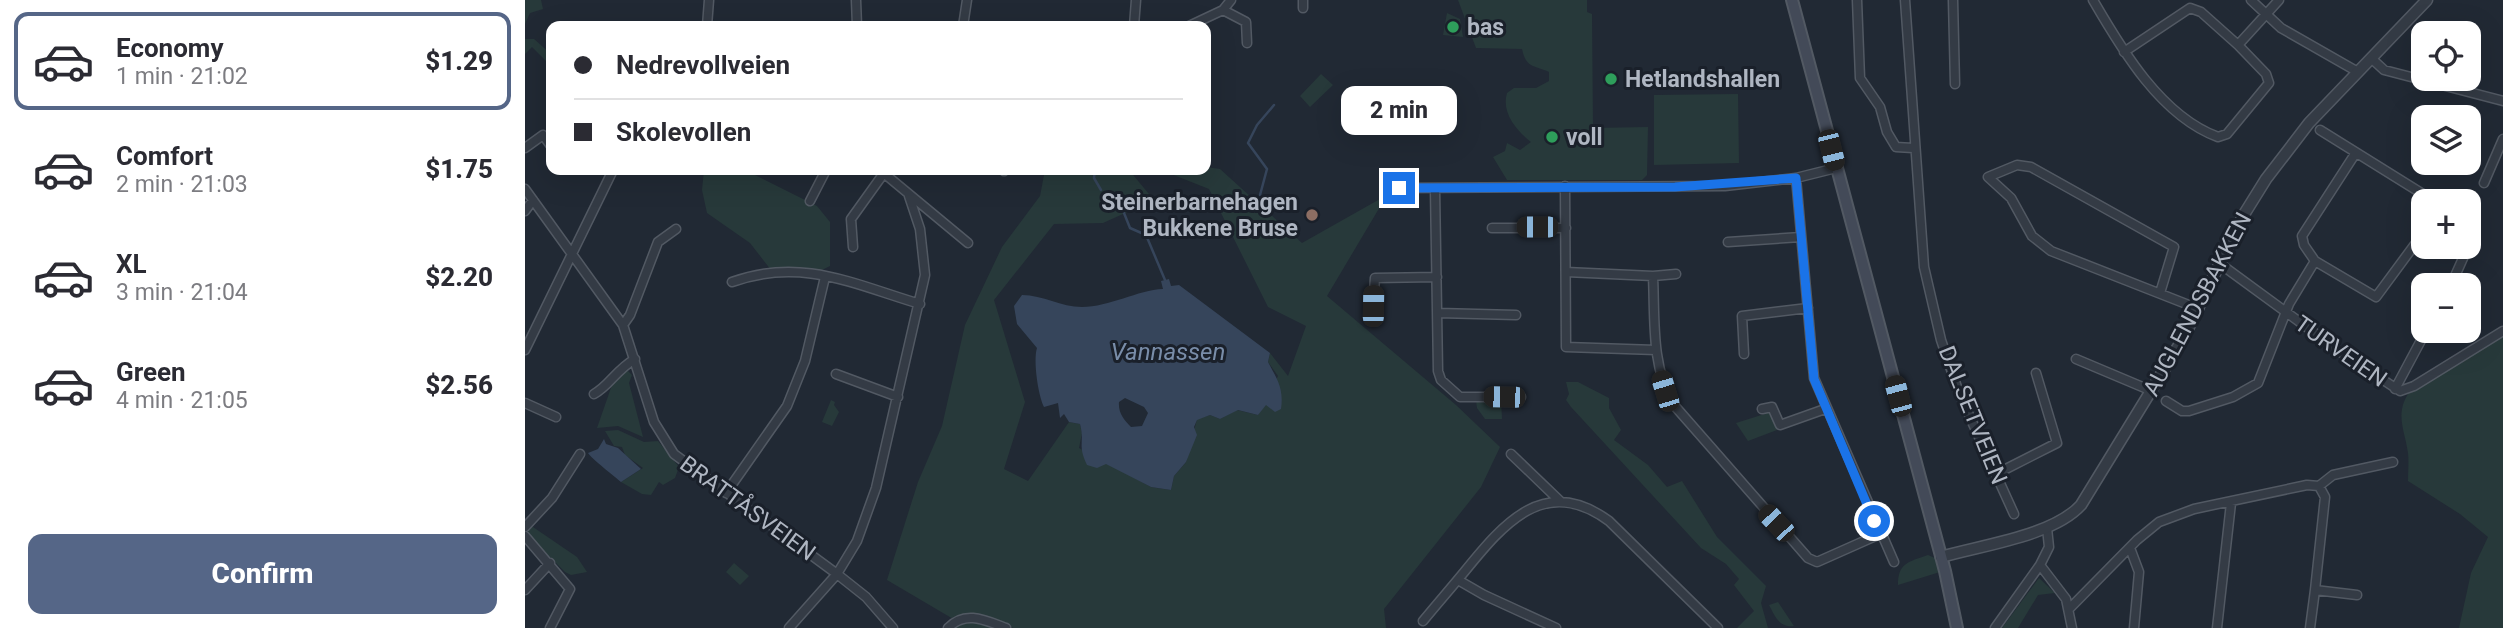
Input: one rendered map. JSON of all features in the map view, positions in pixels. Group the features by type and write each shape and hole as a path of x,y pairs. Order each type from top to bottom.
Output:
{"main road":[{"path":"1792,0 1941,557 1957,628"}],"street":[{"path":"707,21 709,0"},
{"path":"856,0 857,21"},
{"path":"964,21 967,0"},
{"path":"1134,21 1136,0"},
{"path":"1200,21 1223,10 1231,0"},
{"path":"1857,0 1860,78 1880,107 1887,132 1896,147 1913,149"},
{"name":"DALSETVEIEN","path":"1905,0 1913,149 1924,267 1941,340 1961,399 2014,514"},
{"path":"1953,0 1955,84"},
{"path":"2094,0 2124,52 2172,107 2211,134 2223,137 2269,83 2266,74 2238,45 2201,12 2190,8 2124,52"},
{"path":"2251,0 2265,15 2303,42 2358,72"},
{"path":"2238,45 2279,0"},
{"name":"AUGLENDSBAKKEN","path":"1941,557 2047,528 2069,517 2081,505 2199,309 2243,216 2277,163 2309,123 2427,0"},
{"path":"1223,10 1246,22 1247,43"},
{"path":"2371,58 2384,70 2503,101"},
{"path":"2320,130 2414,189"},
{"path":"525,149 543,135 546,139"},
{"path":"2484,183 2503,139"},
{"path":"2355,154 2302,236 2304,245 2315,261 2376,297 2411,250"},
{"path":"2160,293 2174,247 2031,167 2017,164 1988,177 2011,198 2032,236 2051,251 2199,309"},
{"path":"1399,188 1725,186 1796,178 1836,168"},
{"path":"525,350 611,175"},
{"path":"810,201 823,175"},
{"path":"853,247 851,219 879,175"},
{"path":"886,175 909,196 935,212 968,243"},
{"path":"1796,178 1814,379 1894,562"},
{"path":"1565,186 1566,347 1656,350"},
{"path":"1435,188 1438,372 1448,388 1460,397 1521,397"},
{"name":"BRATTÅSVEIEN","path":"525,189 623,325 654,422 663,440 687,465 866,597 893,628"},
{"path":"789,628 837,574 857,541 868,514 920,304 925,258 918,220 909,196"},
{"path":"525,211 533,200"},
{"path":"918,220 935,212"},
{"path":"1492,228 1566,228"},
{"path":"623,325 630,315 658,242 675,229"},
{"path":"1728,242 1801,237"},
{"path":"2167,401 2185,411 2233,397 2254,386 2265,369 2285,311 2315,261"},
{"name":"TURVEIEN","path":"2219,263 2395,389 2406,390 2503,331"},
{"path":"732,282 782,269 822,273 825,277 920,304"},
{"path":"1566,272 1653,276 1676,274"},
{"path":"1653,276 1656,350 1665,391 1673,404 1811,561 1817,562 1880,534"},
{"path":"726,493 787,406 805,361 825,277"},
{"path":"1373,306 1375,278 1437,277"},
{"path":"1744,354 1742,316 1808,308"},
{"path":"1438,313 1516,315"},
{"path":"2395,389 2420,343"},
{"path":"594,394 602,389 618,369 635,359"},
{"path":"2076,359 2152,391"},
{"path":"1996,474 2057,443 2036,373"},
{"path":"836,374 898,397"},
{"path":"525,403 556,417"},
{"path":"1762,408 1772,407 1780,425 1825,409"},
{"path":"525,527 552,498 580,454"},
{"path":"1511,454 1562,502 1596,513 1609,522 1718,628"},
{"path":"2070,608 2145,533 2170,517 2307,485 2319,486 2333,475 2393,463"},
{"path":"2310,628 2325,496 2319,486"},
{"path":"1423,621 1511,519 1532,508 1562,502"},
{"path":"2217,628 2231,503"},
{"path":"1995,628 2040,565 2049,547 2047,528"},
{"path":"525,536 570,589 550,628"},
{"path":"2130,548 2140,572 2134,628"},
{"path":"525,590 550,563"},
{"path":"2040,565 2070,608 2072,628"},
{"path":"1458,580 1483,595 1556,628"},
{"path":"2315,590 2357,595"},
{"path":"948,628 960,617 970,617 1006,628"}],"shaded area":[{"path":"525,0 541,0 543,9 530,13 525,24"},
{"path":"1458,0 1587,0 1587,12 1592,14 1593,128 1648,127 1647,175 1642,180 1507,180 1493,157 1505,151 1507,143 1520,150 1531,142 1508,114 1507,93 1514,88 1536,88 1549,81 1549,72 1528,63 1522,49 1476,48"},
{"name":"bas","path":"1447,13 1460,19 1463,37 1443,35"},
{"path":"525,39 534,39 546,50 546,61 532,47 525,54"},
{"path":"1321,74 1333,85 1310,107 1300,96"},
{"path":"1738,94 1739,163 1654,165 1654,95"},
{"path":"1211,168 1220,169 1302,243 1387,195 1327,296 1456,405 1500,447 1481,487 1384,609 1386,628 1013,628 1005,625 1000,628 953,628 960,623 887,580 918,482 942,426 965,325 1002,247 1040,196 1044,175 1133,175 1154,200 1103,223 1054,224 994,300 1025,402 1004,469 1028,481 1069,422 1080,424 1082,433 1079,448 1151,487 1171,490 1174,476 1186,462 1197,419 1210,415 1220,419 1237,410 1258,415 1278,376 1268,362 1270,353 1288,376 1306,326 1268,307 1209,189 1174,175 1211,175"},
{"path":"704,175 755,175 817,206 830,222 830,266 822,270 771,270 750,243 707,213 702,190"},
{"path":"2503,335 2503,628 2459,628 2471,573 2488,537 2460,514 2408,481 2402,409 2408,394"},
{"path":"626,369 632,375 629,383 643,437 618,426 597,428 613,382"},
{"path":"1566,382 1578,382 1609,398 1609,408 1621,430 1614,440 1648,465 1667,487 1682,481 1717,537 1766,586 1761,603 1768,628 1737,628 1754,611 1734,585 1739,579 1726,564 1701,548 1571,407 1566,400 1569,394"},
{"path":"1501,399 1502,419 1485,419 1477,408 1476,400"},
{"path":"831,400 835,402 839,412 832,426 822,422"},
{"path":"1771,412 1777,430 1748,441 1736,423"},
{"path":"618,430 644,442 658,441 679,467 675,478 663,485 659,482 651,495 642,494 621,482 643,468 625,455 622,447 614,446 605,431"},
{"path":"533,527 577,557 587,572 571,575 565,572 528,535 528,529"},
{"path":"1928,555 1937,559 1940,572 1898,585 1900,572 1905,564"},
{"path":"734,563 749,576 740,585 726,572"},
{"path":"2039,578 2055,593 2038,595 2018,628 2002,628"},
{"path":"1778,602 1794,626 1781,623 1776,617 1769,605"}],"water":[{"name":"Vannassen","path":"1169,279 1171,286 1179,285 1270,353 1268,362 1279,384 1281,395 1281,409 1275,412 1266,405 1258,415 1238,410 1220,419 1210,415 1197,420 1194,427 1197,435 1186,462 1174,476 1171,490 1151,487 1106,464 1097,468 1087,465 1082,452 1080,424 1069,422 1064,414 1060,418 1058,403 1044,407 1037,377 1037,348 1017,324 1014,306 1022,295 1067,305 1092,306 1163,289 1161,281","holes":["1125,398 1144,407 1148,413 1142,426 1131,427 1119,410 1119,402"]},
{"path":"604,439 606,444 618,448 641,469 621,482 588,453 598,449"}],"waterway":[{"path":"1274,105 1257,125 1248,143 1267,169 1260,195 1275,208"},
{"path":"1094,175 1101,190"},
{"path":"1120,194 1130,228 1146,235 1165,280"}],"place":[{"name":"bas","path":"1453,27"},
{"name":"Hetlandshallen","path":"1611,79"},
{"name":"voll","path":"1552,137"},
{"name":"Steinerbarnehagen Bukkene Bruse","path":"1312,215"}],"route":[{"path":"1399,188 1725,186 1796,178 1814,379 1874,521"}]}
